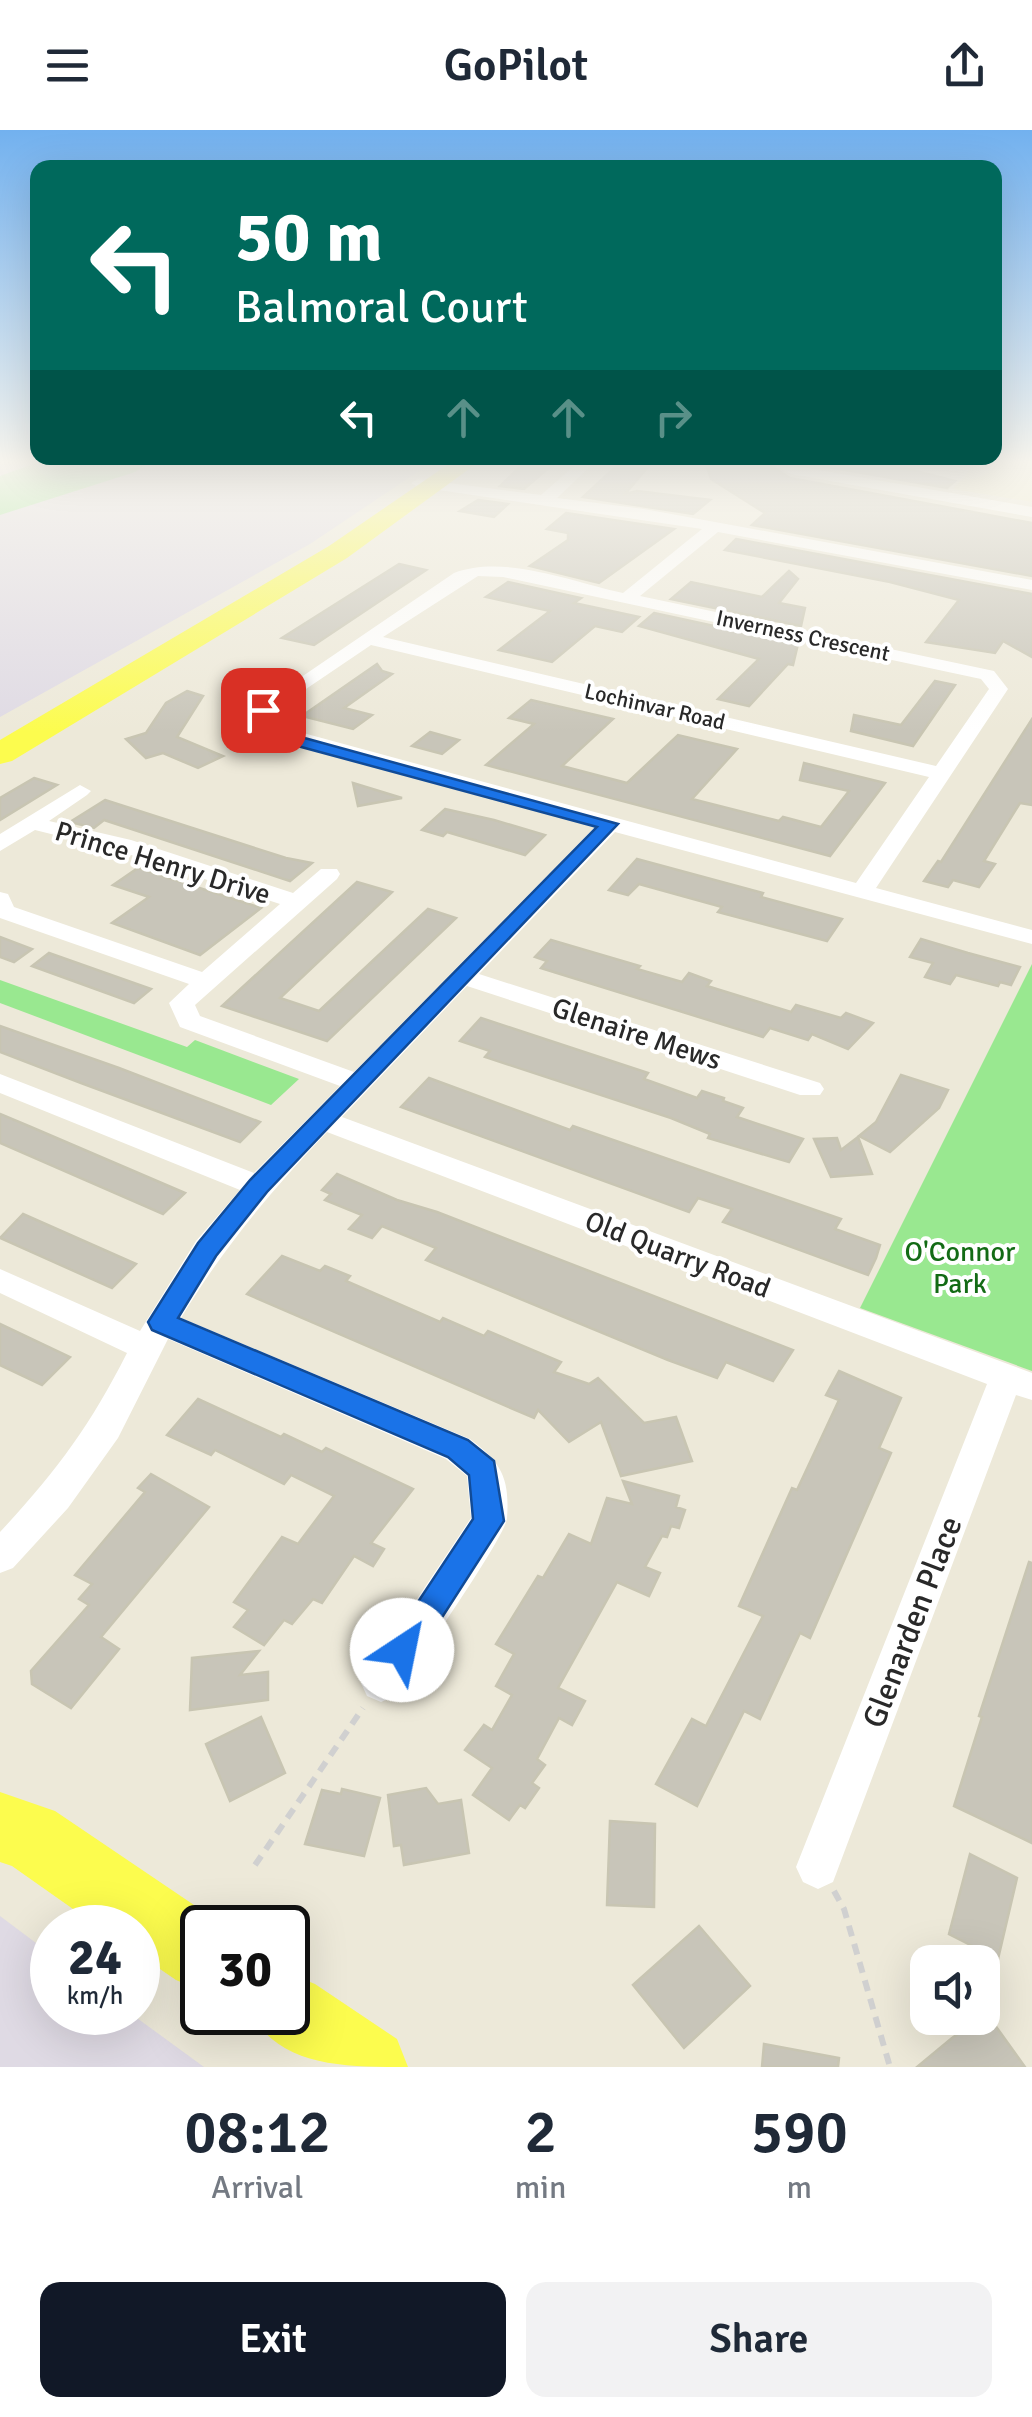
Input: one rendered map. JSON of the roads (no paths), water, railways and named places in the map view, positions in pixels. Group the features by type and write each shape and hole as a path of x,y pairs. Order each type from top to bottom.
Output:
{"main road":[{"path":"0,736 316,551"},
{"path":"0,754 339,551"},
{"path":"10,1819 180,1939"},
{"path":"310,2027 369,2067"}],"street":[{"path":"628,598 685,551"},
{"path":"848,551 1032,585"},
{"name":"Inverness Crescent","path":"862,890 999,690 987,675 502,572 476,571 460,576 263,710 260,728 1032,936"},
{"name":"Lochinvar Road","path":"368,639 942,774"},
{"path":"0,844 80,791"},
{"name":"Prince Henry Drive","path":"30,822 86,840 122,844 296,902"},
{"path":"0,1557 55,1497 106,1428 154,1335 207,1249 259,1186 609,824"},
{"path":"329,874 182,1002 189,1021 360,1084"},
{"path":"0,899 4,911 204,981"},
{"name":"Glenaire Mews","path":"463,976 810,1089"},
{"path":"0,1083 259,1186"},
{"name":"Old Quarry Road","path":"324,1121 1019,1382"},
{"path":"0,1280 458,1449 484,1469 488,1521 381,1683"},
{"name":"Glenarden Place","path":"818,1866 1019,1382"}],"park label":[{"name":"O'Connor Park","path":"960,1267"}]}
